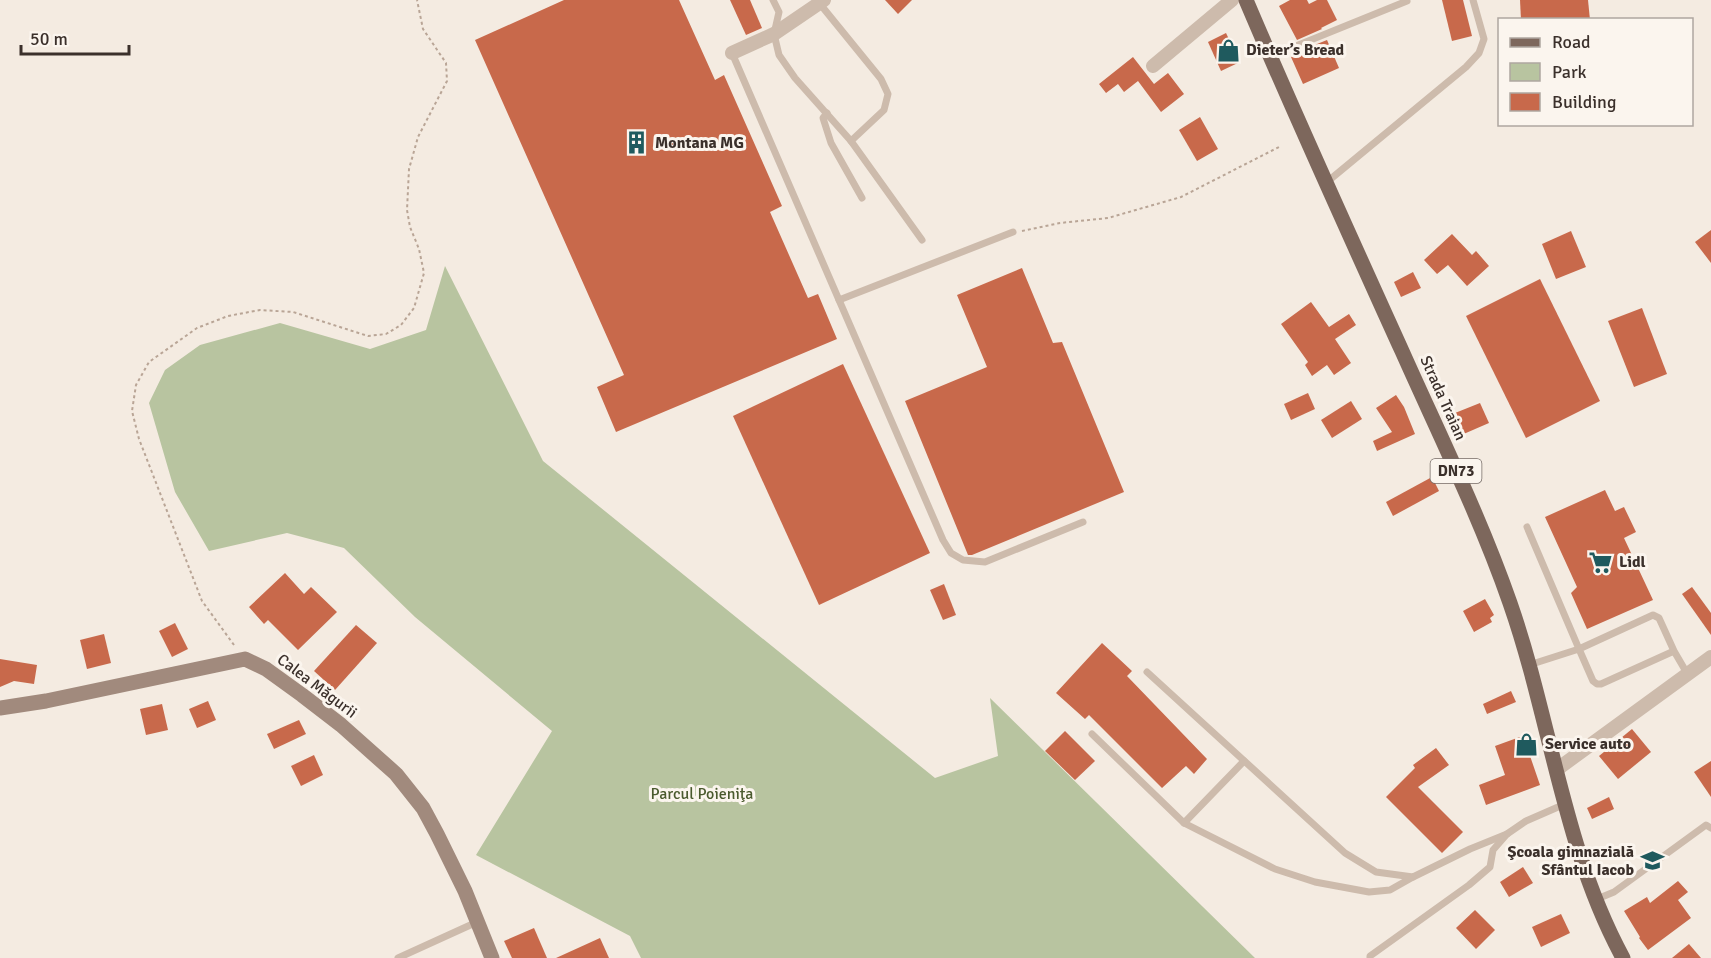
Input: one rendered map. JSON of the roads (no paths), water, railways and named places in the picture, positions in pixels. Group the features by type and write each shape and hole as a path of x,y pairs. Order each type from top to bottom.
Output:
{"main road":[{"name":"Strada Traian","path":"1246,0 1449,454 1511,604 1564,804 1596,899 1623,958"}],"street":[{"path":"1153,66 1232,0"},
{"path":"732,53 774,34 822,2"},
{"path":"1556,770 1711,657"},
{"name":"Calea Măgurii","path":"0,708 46,701 245,659 266,669 340,725 396,774 423,807 465,891 492,958"}],"lane":[{"path":"773,0 779,12 774,34 779,55 795,78 851,141 922,240"},
{"path":"1326,183 1466,67 1479,53 1484,39 1473,0"},
{"path":"1270,56 1407,1"},
{"path":"822,2 881,79 888,94 885,110 851,141"},
{"path":"732,53 943,540 951,553 963,560 985,562 1083,522"},
{"path":"827,113 823,118 831,143 862,198"},
{"path":"839,300 1013,232"},
{"path":"1527,527 1593,681 1601,684 1674,651"},
{"path":"1528,665 1579,648 1653,615 1659,618 1688,675"},
{"path":"1147,672 1345,853 1376,872 1413,877"},
{"path":"1092,734 1184,823 1275,869 1315,882 1369,892 1390,890 1564,804"},
{"path":"1184,823 1244,761"},
{"path":"1596,899 1614,892 1706,825 1711,828"},
{"path":"1371,958 1370,956 1469,885 1490,867 1493,850 1507,834"},
{"path":"398,958 477,922"}],"place":[{"name":"Dieter’s Bread","path":"1228,50"},
{"name":"Montana MG","path":"637,143"},
{"name":"Lidl","path":"1601,562"},
{"name":"Service auto","path":"1527,744"},
{"name":"Şcoala gimnazială Sfântul Iacob","path":"1652,861"}],"park label":[{"name":"Parcul Poieniţa","path":"702,794"}]}
